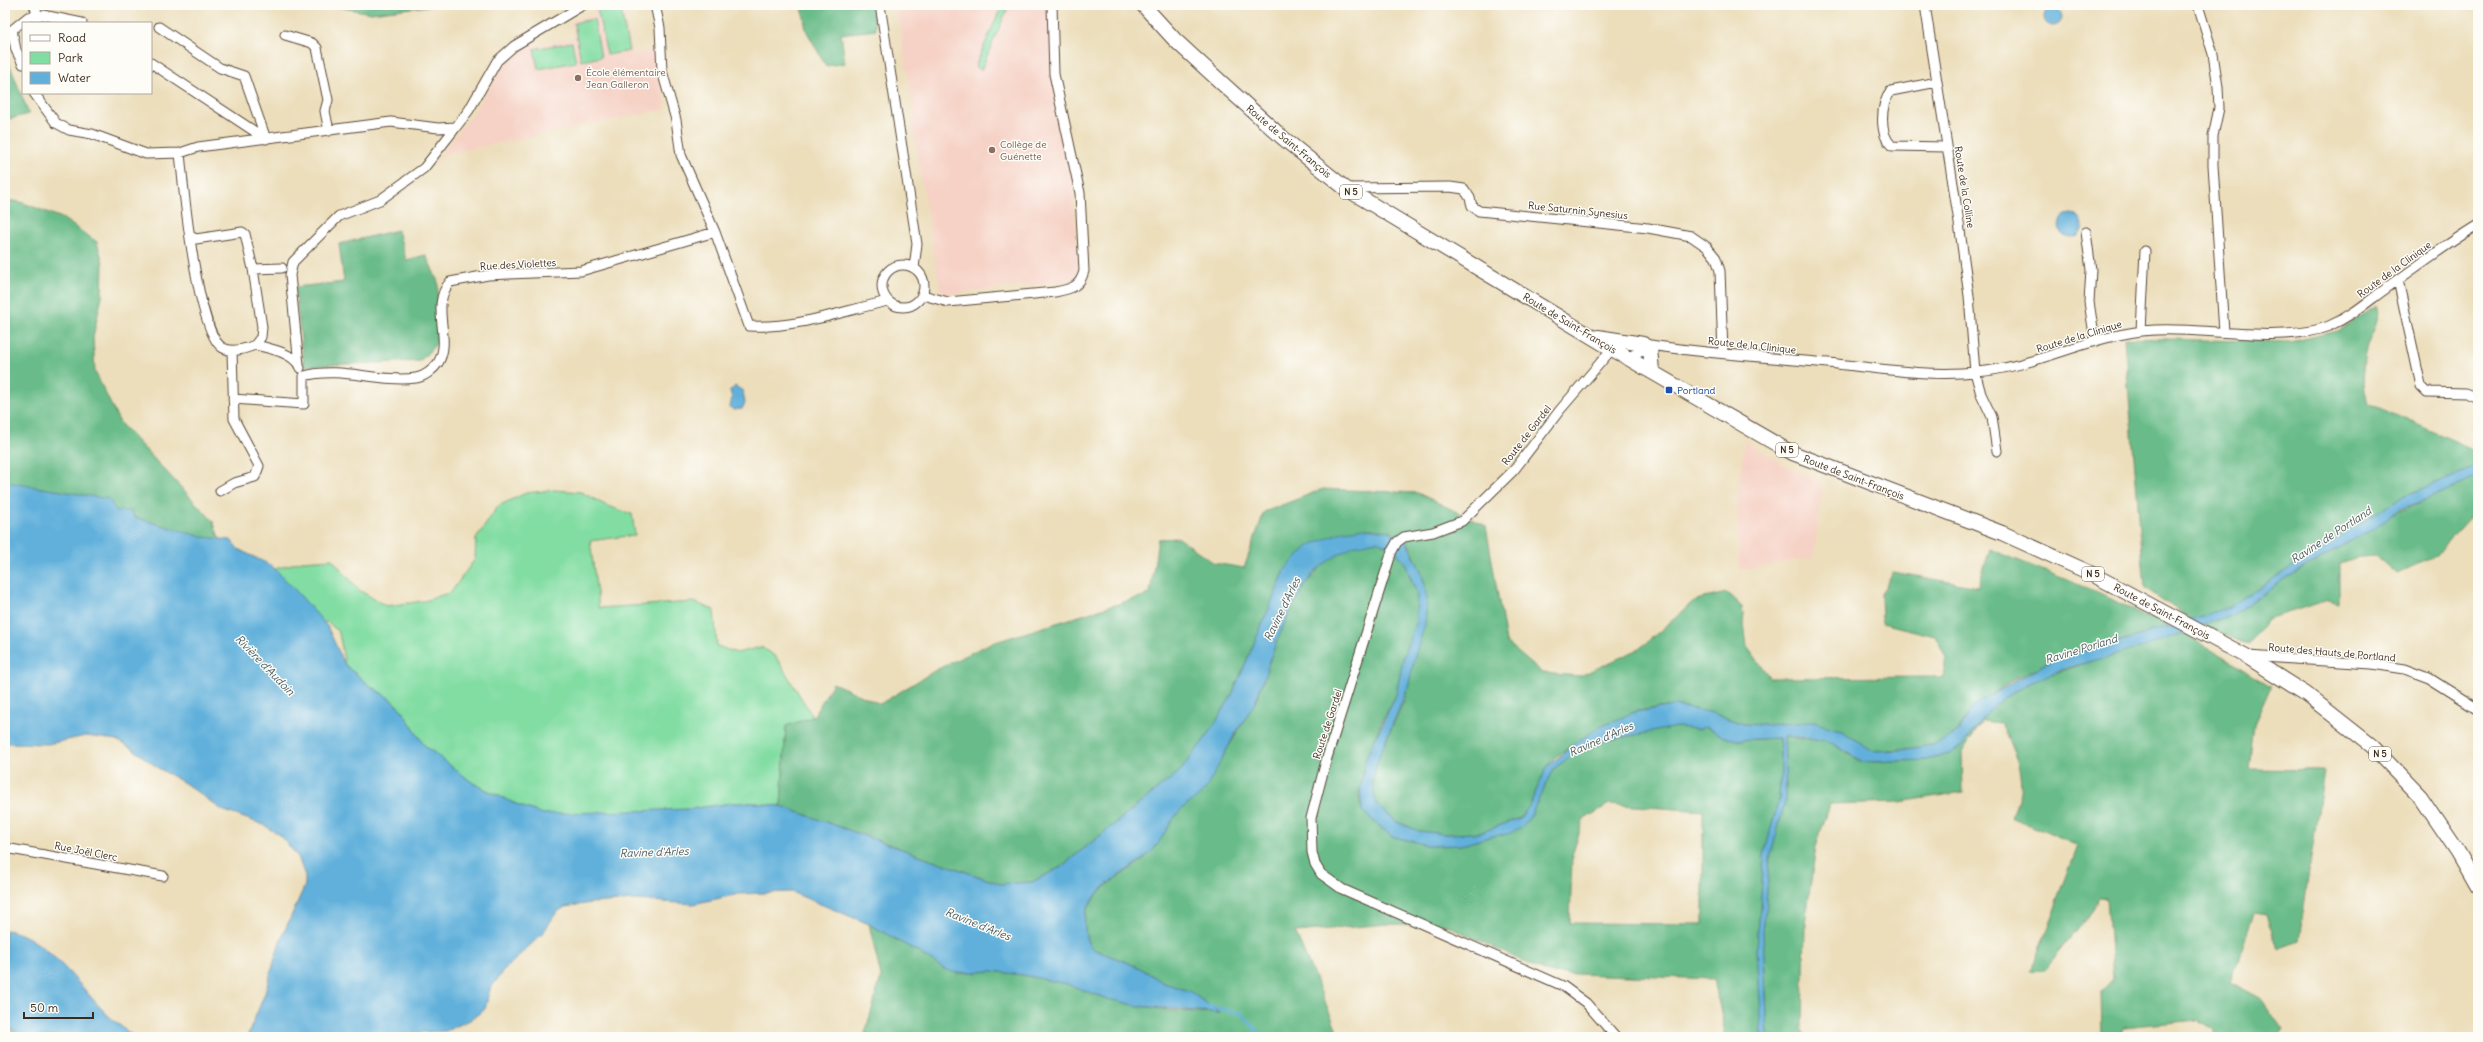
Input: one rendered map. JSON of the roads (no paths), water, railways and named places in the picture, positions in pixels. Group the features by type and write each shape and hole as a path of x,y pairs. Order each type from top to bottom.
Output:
{"main road":[{"name":"Route de Saint-François","path":"1142,5 1175,40 1224,85 1283,138 1345,188 1620,353 1790,452 2002,533 2088,572 2246,656 2306,694 2372,746 2420,796 2458,852 2478,887"},
{"path":"1592,336 1650,346 1652,371"}],"street":[{"path":"34,5 38,16"},
{"path":"233,399 304,404 304,376 299,365 290,275 293,262 339,216 380,200 424,168 469,110 497,61 514,46 583,5"},
{"path":"655,5 660,28 662,71 676,120 681,155 715,232 749,326 766,327 805,320 888,301"},
{"path":"880,5 917,244 914,268"},
{"path":"923,295 948,302 1055,292 1071,289 1081,282 1084,271 1080,193 1054,74 1052,5"},
{"name":"Route de la Colline","path":"1925,5 1969,296 1975,372 1982,398 1992,417 1997,451"},
{"path":"2198,5 2213,54 2218,87 2219,108 2213,136 2213,159 2224,332"},
{"path":"22,62 16,50 12,30 28,17 38,16 76,22"},
{"path":"159,27 220,68 244,76 266,139"},
{"path":"285,35 312,43 317,48 328,100 325,111 329,131"},
{"path":"152,64 266,139"},
{"path":"1937,82 1890,91 1886,96 1883,131 1887,142 1892,146 1947,147"},
{"path":"35,94 56,123 69,130 92,134 126,149 146,154 180,153 198,147 391,122 438,128 456,127"},
{"path":"180,153 190,236 206,320 212,336 222,348 232,351 255,345 271,348 289,357 299,365"},
{"name":"Rue Saturnin Synesius","path":"1345,188 1450,187 1464,189 1470,198 1472,206 1479,211 1648,228 1691,236 1706,247 1716,258 1720,270 1723,353"},
{"name":"Route de la Clinique","path":"1620,353 1650,346 1906,371 1975,372 2024,365 2095,341 2141,331 2283,333 2317,330 2348,316 2437,250 2478,226"},
{"path":"190,236 196,239 242,232 245,234 253,269 262,327 261,337 255,345"},
{"name":"Rue des Violettes","path":"304,376 345,373 391,379 417,378 434,370 443,356 440,296 450,282 488,275 581,271 715,232"},
{"path":"2086,232 2091,270 2089,302 2095,341"},
{"path":"2141,331 2145,251"},
{"path":"903,265 914,268 921,275 924,281 923,295 913,305 906,307 900,307 888,301 882,288 885,275 896,266 903,265"},
{"path":"253,269 282,268"},
{"path":"2398,280 2421,386 2427,392 2466,393 2478,398"},
{"path":"220,491 234,483 255,477 259,466 234,419 232,351"},
{"name":"Route de Gardel","path":"1616,1037 1586,1003 1563,986 1342,889 1321,874 1315,864 1312,852 1311,818 1326,761 1392,551 1397,542 1404,537 1432,532 1462,521 1514,470 1560,410 1620,353"},
{"name":"Route des Hauts de Portland","path":"2246,656 2372,664 2405,669 2429,678 2478,709"},
{"name":"Rue Joël Clerc","path":"5,848 163,876"}],"water":[{"path":"2053,8 2059,11 2062,17 2059,23 2053,26 2047,23 2044,17 2047,11"},
{"path":"2071,214 2079,218 2083,226 2079,234 2071,238 2063,234 2059,226 2063,218"},
{"path":"735,386 743,391 745,403 742,409 733,410 730,407 732,398 730,391"},
{"path":"2478,466 2478,477 2401,509 2370,530 2284,579 2235,613 2144,647 2067,668 2039,678 2009,695 1988,711 1962,746 1949,754 1926,760 1863,762 1828,741 1800,737 1784,737 1786,790 1784,806 1770,858 1763,933 1768,1037 1762,1035 1757,948 1764,855 1779,798 1781,768 1779,738 1737,740 1724,737 1706,727 1696,729 1677,727 1603,741 1576,753 1553,769 1530,817 1521,827 1509,834 1492,836 1462,845 1431,846 1391,836 1362,811 1360,789 1366,758 1396,695 1404,655 1416,621 1417,594 1405,563 1395,550 1377,541 1353,546 1331,559 1314,572 1291,609 1276,643 1255,703 1235,734 1206,789 1178,813 1158,844 1150,853 1096,894 1089,905 1085,917 1086,938 1089,945 1093,949 1140,968 1164,983 1189,991 1220,1013 1139,1006 1108,999 1067,984 1023,975 992,971 956,973 944,969 918,952 869,924 791,892 739,894 693,904 634,900 591,903 565,907 556,913 543,933 504,970 490,989 485,1009 470,1020 446,1031 407,1033 401,1037 247,1037 265,993 280,941 305,885 305,876 298,857 282,837 264,825 222,810 186,784 158,768 133,749 116,740 86,736 48,744 5,743 5,482 109,499 116,511 131,511 134,517 203,537 231,540 238,549 272,566 299,594 327,626 345,665 370,686 389,698 401,709 424,745 473,783 520,806 543,814 690,809 732,803 755,803 781,806 1000,884 1032,882 1061,867 1180,771 1208,735 1232,695 1286,568 1308,546 1344,531 1365,528 1389,531 1406,540 1421,571 1427,598 1425,625 1415,656 1408,688 1379,756 1372,780 1376,804 1397,822 1419,831 1447,834 1479,833 1520,818 1529,806 1547,767 1574,744 1598,728 1634,712 1674,706 1709,712 1744,724 1766,725 1813,722 1840,730 1873,751 1902,750 1937,744 1957,733 1970,711 1981,701 2050,661 2061,656 2113,644 2229,607 2398,499"},
{"path":"5,930 18,933 31,939 44,949 69,972 103,1010 134,1037 21,1037 5,1023"}],"waterway":[{"path":"1209,1006 1241,1013 1258,1032 1268,1037"}],"place":[{"name":"École élémentaire Jean Galleron","path":"578,78"},
{"name":"Collège de Guénette","path":"992,150"},
{"name":"Portland","path":"1669,390"}],"water label":[{"name":"Ravine de Portland","path":"2331,535"},
{"name":"Ravine d'Arles","path":"1282,609"},
{"name":"Ravine Porland","path":"2081,649"},
{"name":"Rivière d'Audoin","path":"265,665"},
{"name":"Ravine d'Arles","path":"1601,739"},
{"name":"Ravine d'Arles","path":"654,852"},
{"name":"Ravine d'Arles","path":"978,924"}]}
